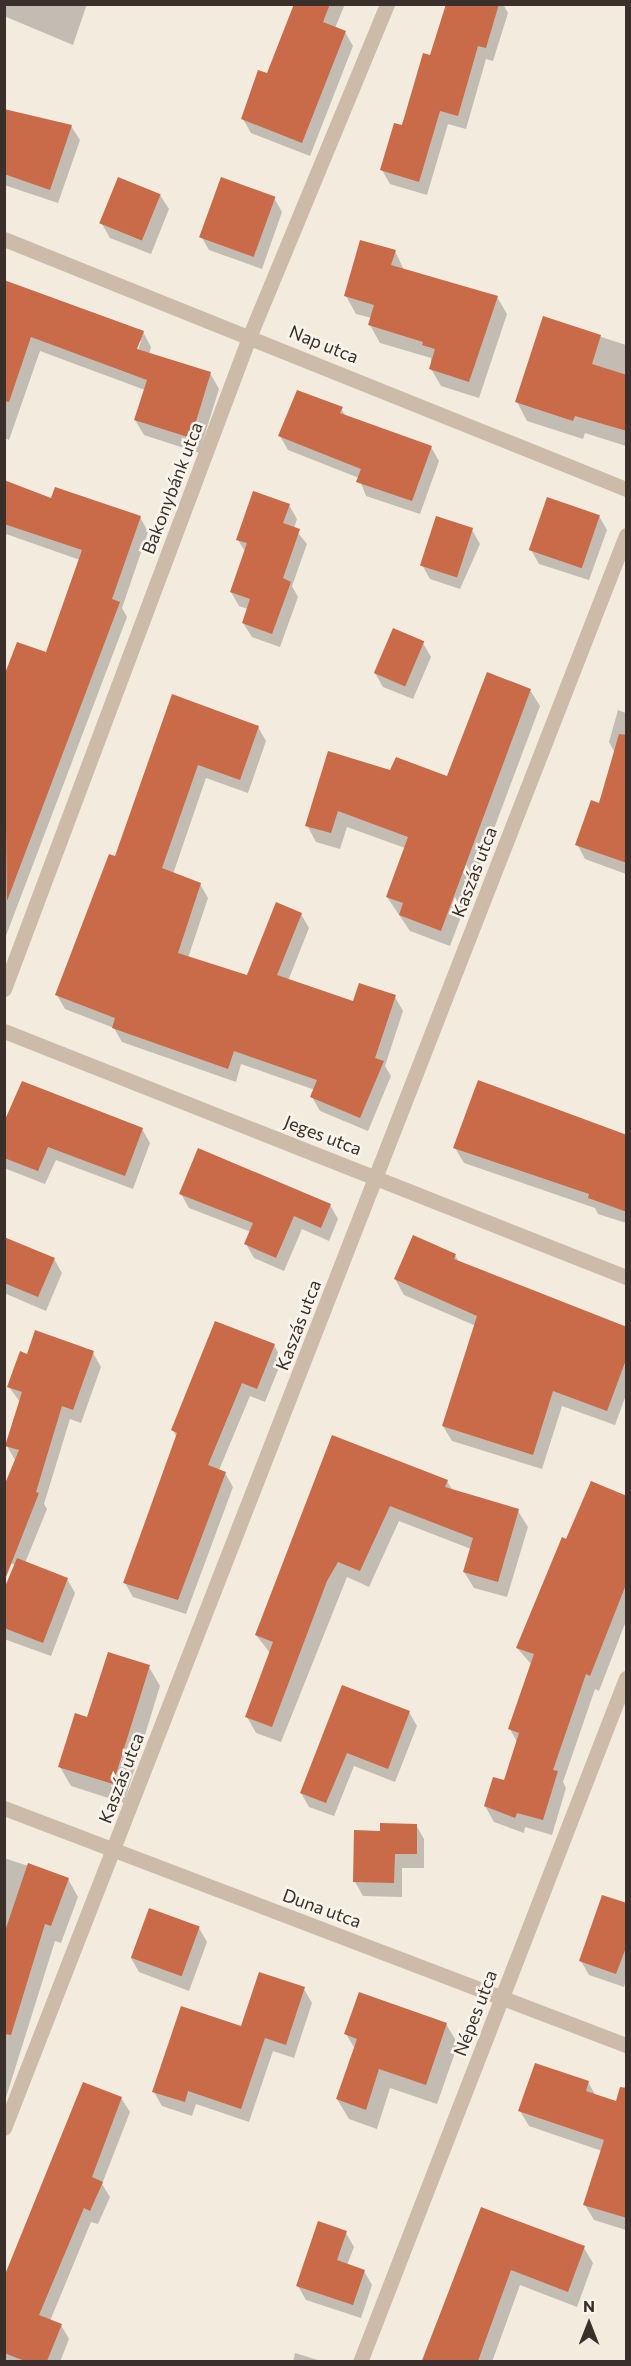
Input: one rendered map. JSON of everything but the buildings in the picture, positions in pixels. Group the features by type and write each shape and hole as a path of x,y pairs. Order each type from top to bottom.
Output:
{"street":[{"name":"Bakonybánk utca","path":"4,989 250,335 387,4"},
{"name":"Nap utca","path":"4,239 250,335 627,489"},
{"name":"Kaszás utca","path":"4,2128 627,535"},
{"name":"Jeges utca","path":"4,1031 627,1277"},
{"name":"Népes utca","path":"360,2361 627,1678"},
{"name":"Duna utca","path":"4,1808 503,1995 627,2044"}]}
